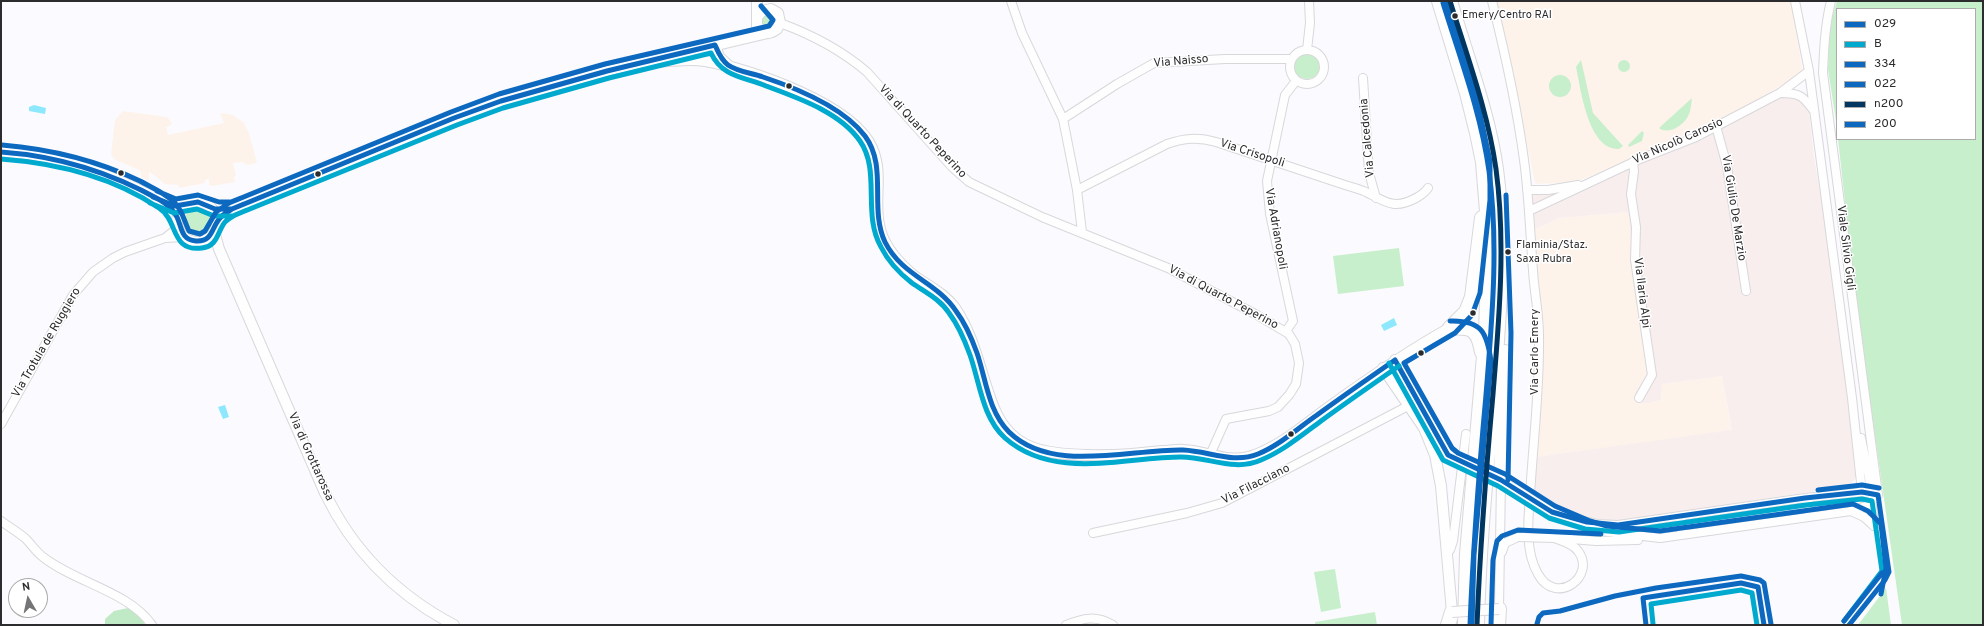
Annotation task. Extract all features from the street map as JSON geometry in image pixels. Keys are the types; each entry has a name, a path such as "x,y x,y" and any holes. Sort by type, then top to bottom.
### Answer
{"highway":[{"path":"1439,1 1470,102 1483,162 1489,236 1488,294 1484,362 1467,554 1465,625"},
{"path":"1450,1 1485,118 1494,155 1501,223 1501,278 1504,333 1501,480"},
{"path":"1450,328 1466,312 1473,292 1483,205 1483,162"},
{"path":"1477,625 1480,538 1501,278"},
{"path":"1450,328 1465,327 1474,330 1480,343 1484,362"},
{"path":"1498,625 1499,609"}],"street":[{"path":"757,1 757,19 761,30 769,33"},
{"path":"204,240 216,227 223,215 232,209 501,101 558,83 769,33 777,29 780,23 780,17 766,1"},
{"path":"1011,1 1022,33 1063,119 1082,232"},
{"path":"1307,50 1310,23 1309,1"},
{"name":"Via Carlo Emery","path":"1492,1 1521,138 1539,328 1538,383 1529,510 1529,547 1533,564 1540,577 1548,586 1560,589 1569,587 1577,580 1581,573 1582,562 1576,548 1554,538"},
{"name":"Viale Silvio Gigli","path":"1795,1 1809,71 1852,398"},
{"name":"Viale Silvio Gigli","path":"1831,1 1826,22 1823,73 1873,499"},
{"path":"741,39 752,30 763,10 773,10"},
{"name":"Via di Quarto Peperino","path":"780,23 822,40 867,72 952,167 969,182 1042,217 1168,268 1286,331 1294,340 1298,357 1298,377 1293,390 1284,401 1269,411 1225,420 1210,455"},
{"path":"715,45 719,57 730,67"},
{"path":"702,48 713,63"},
{"path":"1307,50 1312,50 1320,56 1324,65 1324,70 1319,79 1310,84 1296,81 1290,71 1291,59 1298,52 1307,50"},
{"name":"Via Naisso","path":"1063,119 1130,76 1154,63 1225,59 1291,59"},
{"path":"646,62 693,60 730,67 769,79 821,103 847,119 867,138 877,163 876,208 884,238 891,251 900,263 948,300 955,309 967,329 976,352 993,407 1003,426 1014,436 1035,449 1060,454 1109,455 1184,450 1239,459 1263,451 1291,436 1383,368 1450,328"},
{"name":"Via Nicolò Carosio","path":"1528,211 1633,162 1696,136 1780,93 1809,71"},
{"name":"Via Calcedonia","path":"1363,78 1370,173 1376,198"},
{"name":"Via Adrianopoli","path":"1286,331 1294,321 1270,214 1267,181 1270,159 1285,95 1296,81"},
{"path":"1780,93 1794,93 1804,98 1814,111"},
{"name":"Via Giulio De Marzio","path":"1716,126 1727,166 1746,291"},
{"name":"Via Crisopoli","path":"1076,190 1166,144 1185,138 1207,139 1270,159 1358,189 1388,203 1400,204 1424,193 1428,188"},
{"path":"1,152 59,160 83,167 124,182 165,203 175,206 201,202 211,208 215,214 216,227"},
{"name":"Via Ilaria Alpi","path":"1633,162 1634,170 1631,194 1636,227 1635,260 1652,375 1639,398"},
{"name":"Via Nicolò Carosio","path":"1527,190 1563,188 1598,179"},
{"path":"165,203 178,221 180,230 185,237 194,241 204,240 220,249"},
{"path":"178,221 180,212 188,205"},
{"path":"211,208 232,209"},
{"name":"Via Trotula de Ruggiero","path":"1,424 67,305 84,281 93,272 113,258 165,238 175,230 178,221"},
{"name":"Via di Grottarossa","path":"216,227 220,249 325,493 344,528 369,560 390,582 415,601 454,625"},
{"name":"Via Trotula de Ruggiero","path":"165,238 185,237"},
{"path":"1395,360 1448,455 1501,480 1552,512 1583,526 1600,532 1660,538"},
{"path":"1383,368 1424,428 1435,455 1441,486 1447,551 1450,619 1499,609 1501,480"},
{"path":"1851,511 1864,517 1874,526 1873,499 1852,398"},
{"path":"1852,398 1862,492"},
{"name":"Via Filacciano","path":"1093,533 1187,513 1222,503 1408,406"},
{"path":"1447,551 1450,550 1453,541 1466,434"},
{"path":"1561,516 1611,526 1805,498 1862,492 1873,499"},
{"path":"1805,498 1811,506 1807,517"},
{"path":"1500,561 1505,543 1518,537 1596,541 1660,538 1851,511 1863,508 1873,499"},
{"path":"1682,516 1679,527 1682,532 1686,534"},
{"path":"1500,518 1505,530 1518,537"},
{"path":"1,521 25,539 43,557 93,586 130,604 144,615 152,625"},
{"path":"1066,625 1082,619 1093,618 1113,625"}],"shaded area":[{"path":"1497,1 1791,1 1803,73 1747,106 1622,163 1576,182 1538,184 1535,183"},
{"path":"1790,95 1802,100 1809,110 1814,157 1824,214 1857,477 1850,484 1837,488 1616,521 1573,516 1534,496 1536,457 1732,430 1722,376 1662,384 1661,400 1645,404 1634,394 1648,372 1628,212 1559,218 1535,229 1532,192 1570,190 1714,132 1783,97"},
{"path":"123,111 167,117 172,123 170,126 166,127 168,135 224,123 220,113 233,115 244,123 249,133 257,163 247,165 242,162 233,163 236,176 234,176 235,182 212,186 209,185 209,179 205,180 205,183 179,188 178,185 165,184 150,172 149,181 141,177 141,172 139,170 114,159 111,154 115,120"},
{"path":"1628,212 1648,372 1634,394 1645,404 1661,400 1662,384 1722,376 1732,431 1536,457 1541,406 1544,325 1540,299 1535,229 1559,218"}],"green space":[{"path":"1837,1 1983,1 1983,625 1902,625 1856,302 1838,140 1976,140 1976,8 1836,8 1836,121 1828,69 1830,25"},
{"path":"765,12 776,16 774,27 764,28 760,18"},
{"path":"1307,53 1316,57 1320,66 1316,75 1307,79 1298,75 1294,66 1298,57"},
{"path":"1581,60 1593,113 1623,146 1619,149 1608,147 1600,140 1593,130 1584,103 1576,67"},
{"path":"1624,60 1628,62 1630,66 1628,70 1624,72 1620,70 1618,66 1620,62"},
{"path":"1560,75 1568,78 1571,86 1568,94 1560,97 1552,94 1549,86 1552,78"},
{"path":"1692,98 1691,108 1687,118 1682,124 1674,129 1666,131 1659,128"},
{"path":"1642,131 1644,133 1642,141 1629,147 1628,145"},
{"path":"198,208 208,212 212,222 208,232 198,236 188,232 184,222 188,212"},
{"path":"1399,248 1404,286 1338,294 1333,256"},
{"path":"1335,569 1341,608 1321,612 1314,572"},
{"path":"1886,588 1891,625 1858,625"},
{"path":"128,608 139,615 145,625 105,625 105,619 114,611"},
{"path":"1375,612 1377,625 1315,625 1315,622"}],"water":[{"path":"34,105 46,108 45,114 29,111 29,107"},
{"path":"1394,318 1397,325 1384,331 1381,325"},
{"path":"225,405 229,417 223,419 218,407"}],"transit line":[{"name":"334","path":"1446,1 1477,100 1490,161 1490,200 1480,293 1472,315 1455,333 1404,363 1452,448 1458,453 1505,474 1555,506 1590,521 1607,526 1660,531 1853,504 1868,511 1881,524 1886,568 1881,594"},
{"name":"n200","path":"1450,1 1488,126 1496,169 1501,225 1499,310 1477,625"},
{"name":"200","path":"1443,3 1481,128 1489,171 1494,227 1494,283 1476,510 1470,625"},
{"name":"022","path":"2,145 38,149 90,161 140,181 158,190 174,202 183,216 189,231 200,234 205,231 216,212 229,203 451,112 499,94 605,64 769,26 773,20 761,6"},
{"name":"029","path":"1,152 43,157 83,167 122,181 165,203 177,217 185,236 191,240 202,241 209,237 221,217 232,209 454,118 501,101 607,71 715,45 722,58 728,65 790,87 818,100 845,117 865,136 872,148 876,161 878,215 880,229 885,242 892,254 910,271 948,301 959,316 968,331 975,348 988,394 996,414 1009,432 1027,445 1047,452 1069,456 1116,455 1183,450 1239,458 1249,457 1258,454 1281,441 1395,360"},
{"name":"B","path":"1,159 63,168 83,173 123,188 159,208 170,220 180,241 185,245 192,248 202,248 207,247 214,242 225,222 235,215 457,125 503,108 609,78 711,53 721,67 727,72 818,107 841,122 852,131 860,141 866,153 869,166 873,221 881,247 890,262 903,275 937,300 949,313 964,339 986,410 991,420 997,430 1005,438 1024,451 1045,459 1067,463 1090,464 1181,457 1241,465 1251,463 1261,460 1285,447 1399,366"},
{"name":"022","path":"157,191 176,199 198,195 219,202 231,202 241,198"},
{"name":"334","path":"1506,195 1511,333 1508,480"},
{"name":"029","path":"153,197 175,206 198,202 215,209 232,209 244,204"},
{"name":"B","path":"150,203 174,213 197,209 214,216 233,216 247,210"},
{"name":"334","path":"1450,321 1469,323 1481,330 1485,336 1491,361 1474,554 1472,625"},
{"name":"029","path":"1395,360 1448,455 1501,480 1552,512 1587,522 1618,525 1805,498 1862,492 1878,495 1889,572 1885,580 1849,625"},
{"name":"B","path":"1389,363 1443,460 1498,486 1549,518 1585,529 1619,532 1806,505 1862,499 1872,501 1882,571 1844,621"},
{"name":"334","path":"1818,490 1862,485 1879,488"},
{"name":"334","path":"1491,625 1493,560 1497,541 1502,536 1518,530 1601,534"},
{"name":"334","path":"1844,621 1882,573"},
{"name":"334","path":"1537,624 1539,617 1543,613 1560,611 1615,596 1656,588 1741,576 1760,580 1764,583 1771,624"},
{"name":"029","path":"1646,625 1643,598 1741,583 1758,587 1764,625"},
{"name":"B","path":"1653,624 1651,604 1741,590 1752,593 1757,625"}],"place":[{"name":"Emery/Centro RAI","path":"1455,16"},
{"name":"Flaminia/Staz. Saxa Rubra","path":"1508,252"}]}
